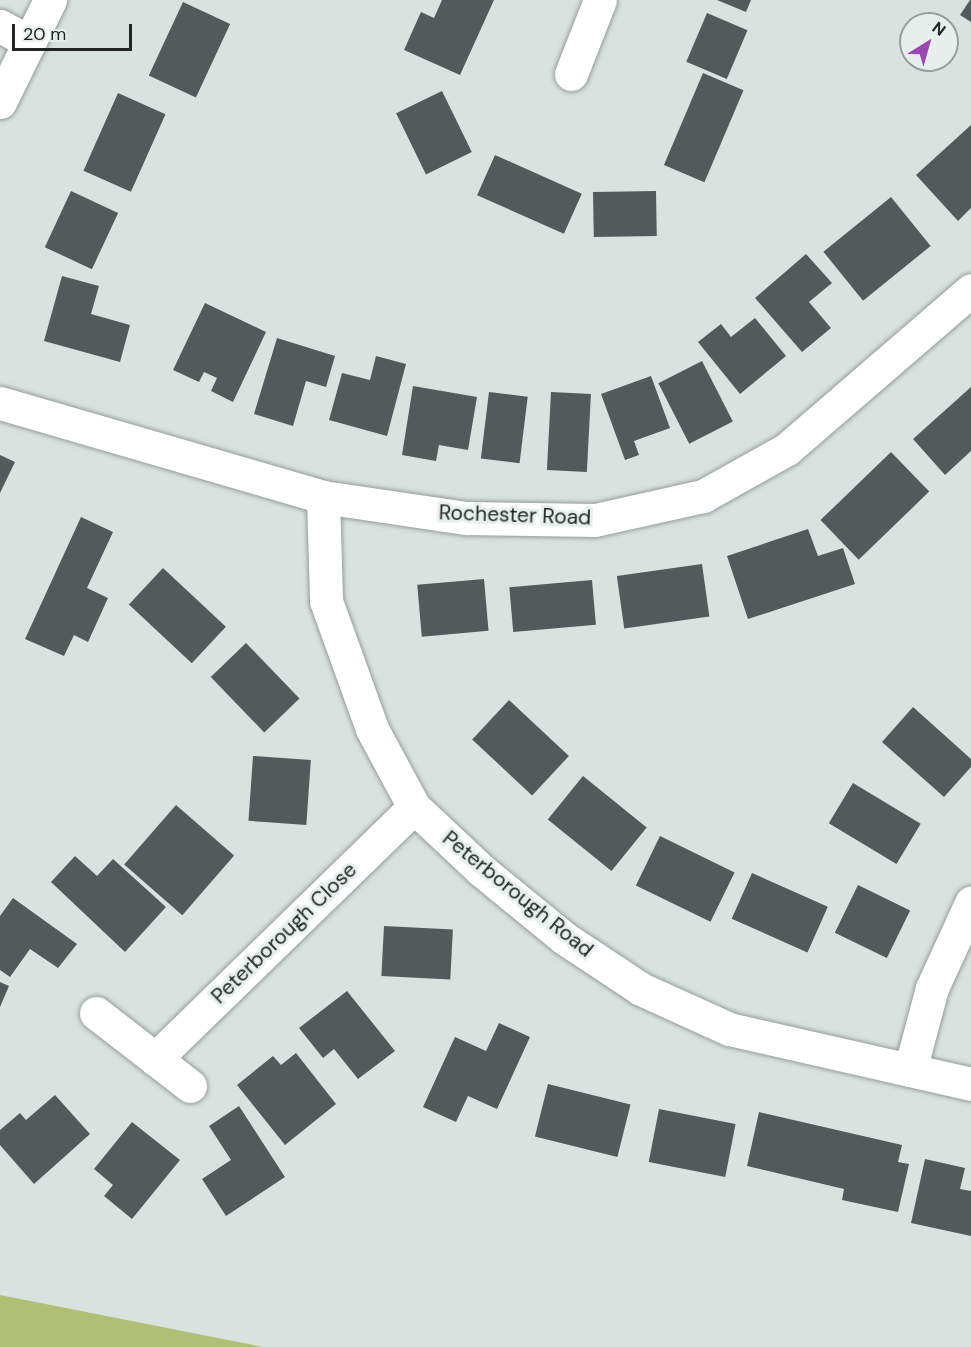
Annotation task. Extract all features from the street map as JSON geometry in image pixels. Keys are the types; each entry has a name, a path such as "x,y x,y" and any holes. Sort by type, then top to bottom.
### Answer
{"street":[{"path":"0,102 50,0"},
{"path":"571,74 600,0"},
{"path":"0,26 30,42"},
{"name":"Rochester Road","path":"0,403 323,497 466,518 595,520 703,496 787,448 971,290"},
{"name":"Peterborough Road","path":"323,497 326,601 372,729 414,807 564,938 641,988 729,1029 971,1084"},
{"name":"Peterborough Close","path":"155,1059 414,807"},
{"path":"910,1070 932,988 971,903"},
{"path":"96,1013 190,1086"}],"green space":[{"path":"0,1295 263,1347 0,1347"}],"building":[{"path":"442,0 494,0 460,75 404,50 421,12 434,18"},
{"path":"717,0 751,0 746,12"},
{"path":"971,0 971,22 960,15"},
{"path":"183,2 230,24 196,97 149,75"},
{"path":"707,13 748,30 727,79 686,62"},
{"path":"703,73 744,90 704,182 664,165"},
{"path":"442,91 472,152 426,174 396,113"},
{"path":"118,93 166,114 131,192 83,171"},
{"path":"971,125 971,208 958,221 916,175"},
{"path":"495,155 582,194 564,234 477,195"},
{"path":"71,191 118,213 92,269 45,247"},
{"path":"656,191 657,236 594,237 593,192"},
{"path":"891,197 931,246 863,301 823,252"},
{"path":"806,254 832,283 809,302 831,328 802,352 755,298"},
{"path":"62,276 99,286 91,314 130,325 120,362 44,341"},
{"path":"205,303 266,332 233,402 211,391 217,378 204,372 199,382 173,370"},
{"path":"755,318 786,356 740,394 698,342 721,324 731,337"},
{"path":"277,338 335,356 326,387 306,381 293,426 254,414"},
{"path":"376,356 406,364 387,436 329,420 342,373 370,380"},
{"path":"702,361 733,422 689,444 658,383"},
{"path":"651,376 670,428 634,441 639,455 625,460 601,394"},
{"path":"413,386 477,397 468,450 439,445 436,461 402,455"},
{"path":"971,387 971,451 945,475 913,439"},
{"path":"489,392 528,397 520,463 481,459"},
{"path":"551,392 591,394 587,472 547,470"},
{"path":"891,452 929,492 859,560 821,520"},
{"path":"0,455 15,462 0,493"},
{"path":"81,517 113,532 87,588 108,598 88,642 74,635 64,656 25,639"},
{"path":"808,529 818,556 843,548 855,584 748,619 727,556"},
{"path":"702,564 709,616 624,628 617,576"},
{"path":"163,568 226,627 192,663 129,605"},
{"path":"484,579 489,631 422,637 417,585"},
{"path":"592,580 596,625 513,632 509,587"},
{"path":"246,643 299,698 264,732 211,677"},
{"path":"509,700 569,756 532,795 472,739"},
{"path":"913,707 971,759 971,767 944,797 882,742"},
{"path":"253,756 311,760 306,825 248,821"},
{"path":"583,776 647,828 611,871 548,820"},
{"path":"853,783 921,824 897,864 829,823"},
{"path":"176,805 234,856 182,915 124,865"},
{"path":"660,836 735,872 710,922 636,885"},
{"path":"75,856 97,876 113,859 166,907 125,952 51,882"},
{"path":"752,873 828,907 807,952 732,919"},
{"path":"858,885 910,910 887,958 835,933"},
{"path":"13,898 77,944 58,968 30,949 10,977 0,970 0,916"},
{"path":"384,926 453,930 450,980 381,976"},
{"path":"0,982 9,986 0,1007"},
{"path":"347,991 395,1051 358,1079 334,1049 323,1058 299,1028"},
{"path":"499,1023 530,1037 497,1109 468,1096 456,1122 423,1107 455,1037 486,1051"},
{"path":"296,1053 336,1104 285,1145 237,1085 273,1056 281,1065"},
{"path":"548,1084 630,1105 617,1157 535,1136"},
{"path":"55,1095 90,1134 34,1184 0,1145 0,1130 20,1113 26,1120"},
{"path":"239,1106 285,1177 226,1216 202,1179 231,1160 209,1126"},
{"path":"659,1109 736,1124 725,1177 649,1162"},
{"path":"759,1112 902,1145 898,1162 909,1164 898,1212 842,1200 844,1189 747,1166"},
{"path":"132,1122 180,1160 132,1219 104,1196 113,1185 94,1169"},
{"path":"925,1159 965,1168 960,1189 971,1191 971,1236 911,1223"}]}
